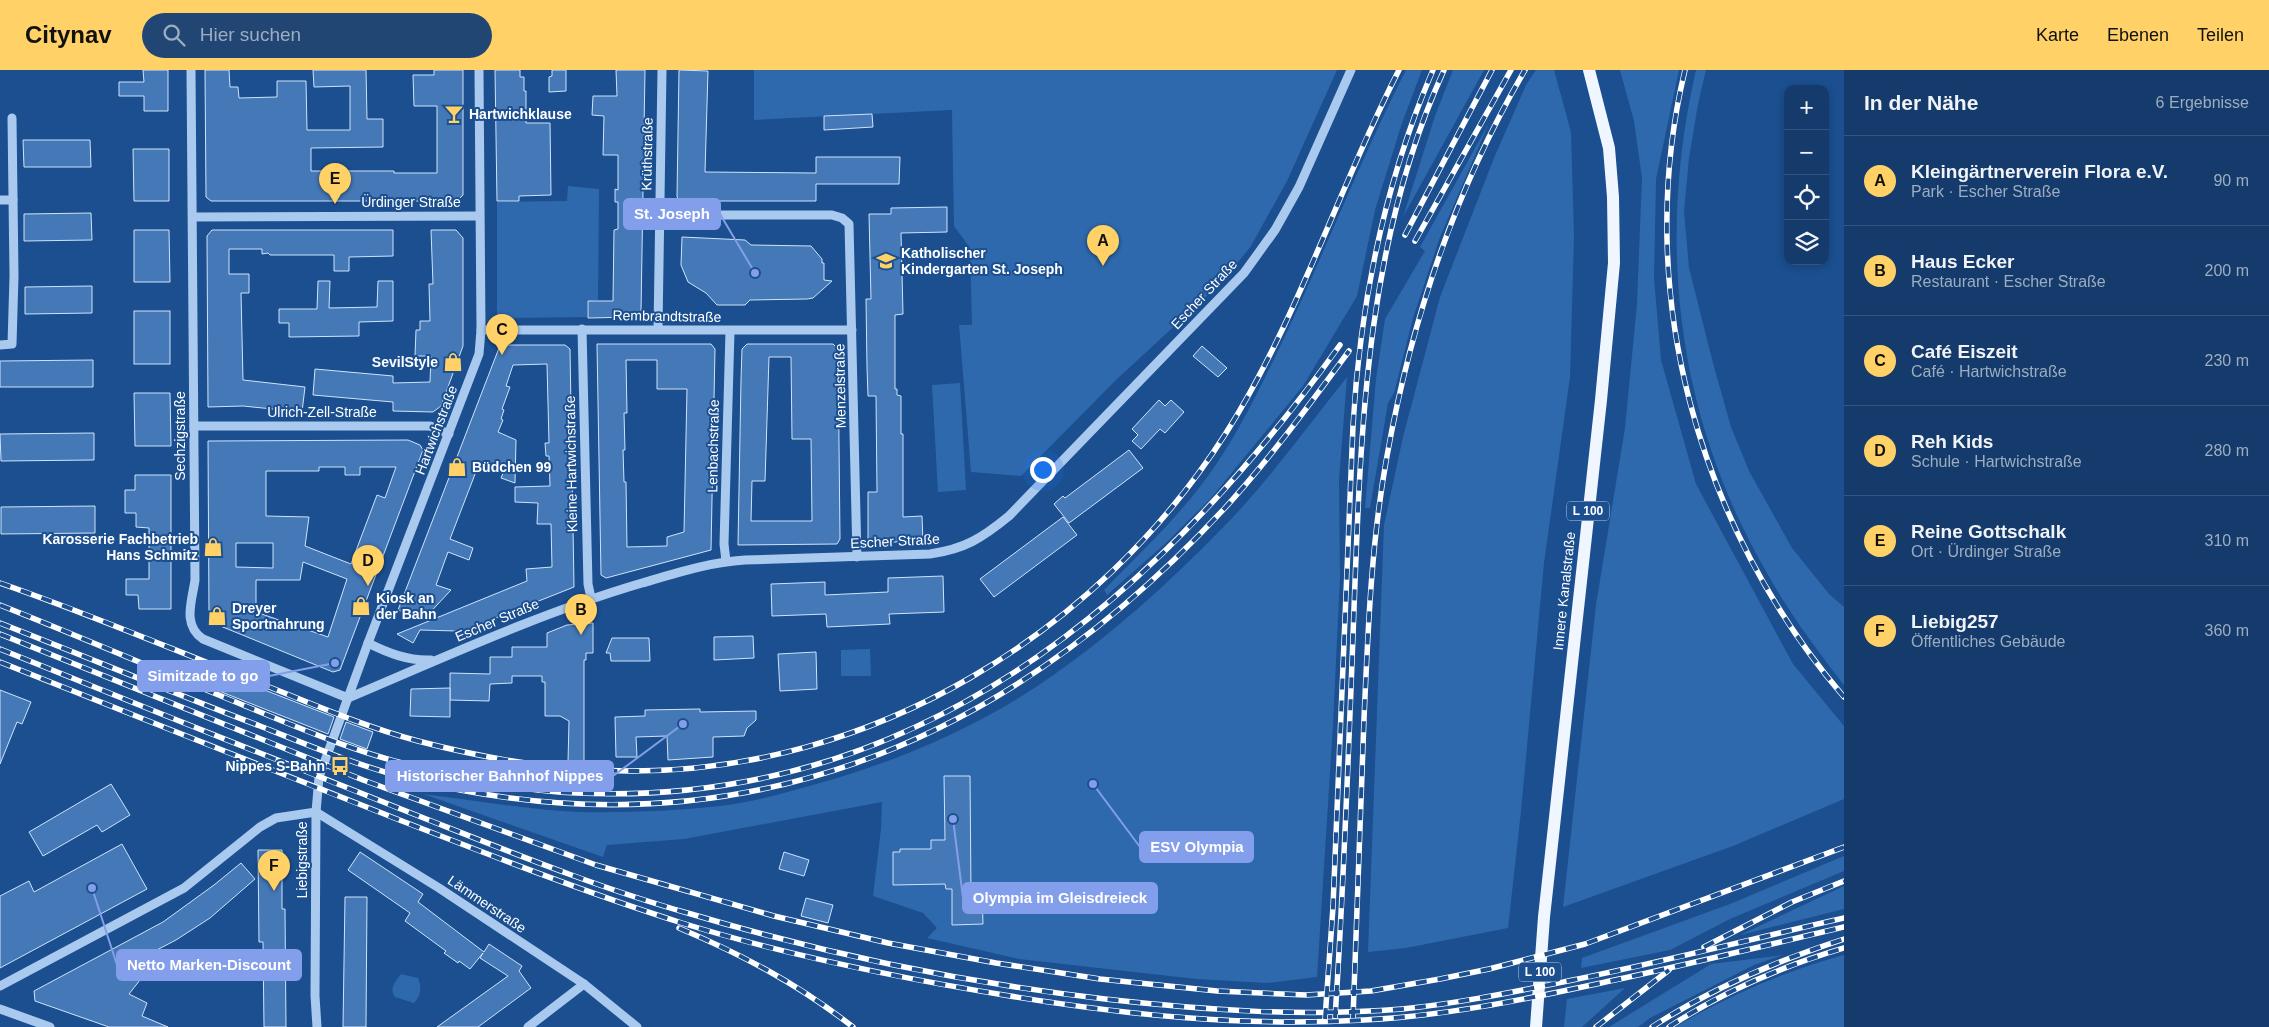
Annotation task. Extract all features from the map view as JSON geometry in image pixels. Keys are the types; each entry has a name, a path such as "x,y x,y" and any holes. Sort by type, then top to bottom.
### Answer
{"main road":[{"name":"Innere Kanalstraße","path":"1536,1027 1545,908 1614,263 1613,197 1609,148 1589,70"}],"street":[{"name":"Sechzigstraße","path":"191,70 195,580 190,619 193,630 203,639 348,698"},
{"name":"Hartwichstraße","path":"348,698 479,354 481,330 479,70"},
{"name":"Krüthstraße","path":"658,329 662,70"},
{"name":"Escher Straße","path":"348,698 553,611 591,598 726,561 930,554 952,551 972,544 1009,516 1203,317 1260,253 1299,187 1351,70"},
{"path":"0,344 12,344 14,276 12,118"},
{"path":"0,200 13,200"},
{"name":"Menzelstraße","path":"659,215 832,215 842,218 849,224 857,557"},
{"name":"Ürdinger Straße","path":"193,217 479,216"},
{"name":"Kleine Hartwichstraße","path":"582,329 588,584 591,598"},
{"name":"Rembrandtstraße","path":"481,330 852,330"},
{"name":"Lenbachstraße","path":"726,561 724,544 730,331"},
{"name":"Ulrich-Zell-Straße","path":"194,426 430,426 449,434"},
{"path":"368,643 401,657 416,661 436,660"},
{"name":"Liebigstraße","path":"317,1027 315,996 316,812 319,777 348,698"},
{"path":"0,986 184,888 260,827 276,818 316,812"},
{"name":"Lämmerstraße","path":"316,812 439,888 584,984 637,1027"},
{"path":"528,1027 584,984"},
{"path":"0,1009 50,1027"}],"shaded area":[{"path":"754,70 1337,70 1287,181 1251,246 1221,283 1116,380 1021,476 971,472 959,325 972,325 970,248 954,226 952,110 754,120"},
{"path":"1406,70 1422,70 1402,123 1375,210 1357,296 1303,386 1211,498 1166,543 1107,595 1104,590 1164,529 1192,497 1225,450 1241,423 1294,318 1372,140"},
{"path":"1453,70 1484,70 1403,217 1435,116"},
{"path":"1536,70 1554,70 1571,132 1574,236 1570,377 1544,563 1508,928 1406,948 1368,952 1384,525 1403,437 1440,297 1494,158 1526,85"},
{"path":"1620,70 1679,70 1656,179 1654,278 1661,360 1696,484 1793,664 1844,726 1844,799 1733,846 1563,907 1596,605 1625,428 1637,304 1642,178 1634,121"},
{"path":"1696,70 1706,70 1689,158 1684,211 1689,268 1731,427 1749,471 1792,548 1829,594 1844,607 1844,685 1784,602 1736,514 1712,453 1694,392 1683,329 1677,265 1678,200 1684,135"},
{"path":"1489,123 1440,237 1413,318 1394,393 1388,403 1370,508 1365,508 1376,379 1385,319 1425,251 1420,247"},
{"path":"568,186 599,189 598,300 587,301 587,317 497,318 497,202 567,201"},
{"path":"1347,377 1339,480 1340,576 1333,725 1317,977 1267,983 1196,979 1019,959 927,938 937,928 923,913 873,896 881,829 882,802 684,839 607,845 603,857 423,794 521,807 579,812 703,808 758,799 848,775 903,755 957,732 1033,689 1087,651 1163,586 1188,563 1249,499"},
{"path":"960,383 966,490 938,492 932,385"},
{"path":"870,649 871,676 841,676 841,650"},
{"path":"1844,856 1844,871 1730,919 1670,950 1581,968 1582,958 1730,904"},
{"path":"1844,886 1844,909 1740,935"},
{"path":"1783,955 1754,965 1650,1018 1638,1027 1609,1027 1711,964"},
{"path":"1844,955 1844,1027 1675,1027 1757,985"},
{"path":"401,974 418,978 420,991 414,1003 395,997 393,994 394,985"},
{"path":"1625,988 1582,1027 1564,1027 1567,999"}],"building":[{"path":"143,70 168,70 168,111 144,111 144,96 119,96 119,82 144,82"},
{"path":"205,70 229,70 230,87 238,87 239,98 277,97 277,81 306,81 307,130 350,130 350,86 314,87 313,70 366,70 367,119 383,119 383,147 311,148 311,171 437,173 437,106 414,106 413,75 434,75 434,70 463,70 463,195 457,201 211,201 206,197"},
{"path":"495,70 520,70 520,77 524,77 524,91 526,91 526,123 550,123 551,195 519,196 519,201 497,201"},
{"path":"552,70 566,70 566,91 549,92 549,77 552,76"},
{"path":"616,70 645,70 641,312 636,317 588,318 588,301 613,301 614,230 618,229 618,202 615,202 615,189 618,190 618,155 603,155 604,116 592,115 593,96 617,96"},
{"path":"679,70 708,71 705,172 816,173 816,157 900,157 899,184 816,184 816,201 681,201 677,197"},
{"path":"872,114 873,127 824,130 824,116"},
{"path":"23,140 90,140 91,167 24,167"},
{"path":"133,149 169,149 169,201 134,201"},
{"path":"947,207 947,232 901,233 903,314 895,315 895,389 897,389 897,395 901,396 901,434 903,434 903,517 922,516 923,542 868,542 868,492 877,492 876,396 868,396 867,367 866,299 871,299 869,214 891,214 891,208"},
{"path":"91,213 92,240 24,241 24,214"},
{"path":"134,230 169,230 170,282 134,282"},
{"path":"212,230 393,230 393,256 349,257 349,271 334,271 334,255 270,255 268,253 262,254 262,249 229,249 229,274 249,274 249,293 241,293 243,380 305,387 302,412 243,406 208,407 207,236"},
{"path":"431,230 456,230 463,238 463,346 441,406 433,412 393,411 393,402 313,395 315,369 393,376 393,383 430,382 431,356 415,356 416,330 420,330 420,321 430,321 429,284 433,284"},
{"path":"682,237 745,240 751,245 811,246 822,259 822,263 824,263 824,280 832,281 813,298 750,300 745,305 717,305 706,293 688,282 681,265"},
{"path":"318,281 330,281 329,308 377,307 378,281 393,281 393,321 359,322 359,336 289,337 289,323 279,323 279,309 317,309"},
{"path":"92,286 92,313 25,314 25,287"},
{"path":"134,311 170,311 170,364 134,364"},
{"path":"597,344 711,344 715,349 711,550 606,578 601,575","holes":["626,360 657,360 657,389 687,389 684,532 667,537 667,546 627,547 626,482 624,482 623,450 625,450 624,413 627,413"]},
{"path":"747,344 833,344 838,349 840,539 837,544 738,545 742,349","holes":["769,357 791,357 792,439 811,439 812,521 751,521 752,481 765,481"]},
{"path":"503,345 565,345 570,349 574,587 458,633 457,631 420,630 413,643 397,634 527,581 526,569 552,567 551,524 537,524 538,503 515,502 515,487 550,486 549,456 546,456 545,443 549,443 547,364 513,365 506,386 510,387 502,409 504,410 501,419 503,420 498,432 516,440 515,483 501,478 504,471 482,462 479,469 477,469 450,539 473,548 469,560 448,552 436,585 451,590 424,619 398,610 499,348"},
{"path":"1202,346 1227,368 1218,377 1193,356"},
{"path":"93,360 93,387 0,387 0,361"},
{"path":"134,393 170,393 171,446 135,446"},
{"path":"1159,400 1165,406 1171,400 1184,412 1165,433 1160,429 1141,449 1132,441 1138,435 1132,429"},
{"path":"94,433 94,460 1,461 0,434"},
{"path":"408,440 420,445 423,450 340,670 333,672 213,623 209,616 208,441","holes":["319,467 345,467 345,475 360,475 360,467 396,467 385,498 377,495 351,564 305,546 309,517 266,516 266,471 319,471","236,543 273,543 273,568 236,567","303,562 347,579 328,637 256,612 256,580 300,580"]},
{"path":"1129,450 1143,468 1069,523 1054,504 1063,496 1065,498"},
{"path":"135,475 171,475 171,609 139,609 138,595 126,595 126,579 149,579 149,528 136,527 136,513 125,513 125,490 135,490"},
{"path":"95,506 95,533 1,534 1,507"},
{"path":"1063,517 1077,535 994,597 980,579"},
{"path":"943,576 944,612 889,614 890,624 827,627 826,614 772,616 771,584 825,582 825,595 888,592 888,578"},
{"path":"593,623 593,653 586,653 586,660 584,660 584,763 568,762 569,721 560,716 545,716 545,682 542,682 542,676 512,676 512,683 490,684 489,701 450,700 450,673 490,674 490,657 512,657 512,647 547,647 547,633 567,625"},
{"path":"753,636 754,658 714,660 714,637"},
{"path":"612,638 649,638 650,661 611,661 610,653 606,653"},
{"path":"816,652 817,689 780,691 778,654"},
{"path":"226,675 334,717 328,734 219,691"},
{"path":"450,688 450,717 410,716 411,689"},
{"path":"0,690 31,702 22,724 17,722 0,764"},
{"path":"700,709 700,712 756,711 756,720 747,728 744,736 713,737 713,757 668,760 667,736 636,737 637,757 616,757 615,717 645,716 645,710"},
{"path":"346,722 373,732 367,749 340,739"},
{"path":"944,776 970,776 971,893 982,892 983,924 952,925 952,889 946,889 945,884 893,885 893,852 900,852 900,849 931,849 931,840 945,840"},
{"path":"111,784 130,815 102,832 97,825 43,856 29,832"},
{"path":"122,844 147,889 0,968 0,896 29,881 34,892"},
{"path":"258,850 282,850 282,909 285,909 286,1027 264,1027 263,942 259,942"},
{"path":"360,852 423,894 418,902 484,952 489,944 522,966 519,971 531,988 478,1027 437,1027 508,976 480,958 483,953 470,969 459,961 458,963 444,953 446,951 405,921 410,913 348,870"},
{"path":"784,852 809,860 804,876 779,869"},
{"path":"241,863 255,879 210,918 176,940 151,953 159,969 140,980 129,994 147,1003 142,1016 168,1027 109,1027 35,1001 34,991 163,922"},
{"path":"345,897 367,897 366,1027 343,1027"},
{"path":"806,898 833,905 828,923 801,916"}],"railway":[{"path":"0,583 101,620 380,729 418,741 523,763 577,769 630,771 720,765 807,747 891,717 970,678 1045,629 1113,571 1174,505 1226,433 1252,390 1275,345 1356,161 1399,70"},
{"path":"1325,1019 1333,907 1356,380 1369,289 1388,200 1416,112 1433,70"},
{"path":"1335,1018 1346,814 1360,471 1372,335 1383,267 1398,201 1418,135 1444,70"},
{"path":"1405,235 1492,70"},
{"path":"1415,241 1511,70"},
{"path":"1353,1018 1369,620 1377,521 1387,456 1409,356 1439,257 1478,161 1500,115 1525,70"},
{"path":"1685,70 1671,153 1667,237 1674,320 1690,402 1716,482 1750,558 1793,630 1844,697"},
{"path":"0,605 304,730 367,753 410,765 493,784 556,792 699,789 812,766 917,726 1015,672 1106,605 1190,526 1268,439 1340,345"},
{"path":"0,623 317,748 375,769 414,780 532,800 645,804 753,791 857,763 956,719 1050,662 1139,592 1224,509 1273,452 1349,351"},
{"path":"0,634 363,780 596,865 774,916 888,943 996,963 1100,979 1217,991 1306,995 1371,991 1440,979 1489,969 1585,944 1844,847"},
{"path":"0,649 480,840 620,892 793,942 896,966 1000,985 1105,999 1216,1009 1290,1012 1402,1009 1478,998 1590,977 1844,918"},
{"path":"0,662 472,848 576,887 682,923 763,946 845,965 927,982 1054,1003 1186,1018 1275,1022 1394,1018 1453,1011 1542,995 1662,970 1844,927"},
{"path":"1704,947 1792,902 1844,881"},
{"path":"679,928 748,960 791,984 853,1027"},
{"path":"1652,1027 1721,988 1769,966 1844,939"},
{"path":"1669,1027 1710,1002 1754,981 1798,963 1844,948"},
{"path":"1596,1027 1669,970"}],"place":[{"name":"Hartwichklause","path":"454,114"},
{"name":"Reine Gottschalk","path":"335,204"},
{"name":"Katholischer Kindergarten St. Joseph","path":"886,261"},
{"name":"Kleingärtnerverein Flora e.V.","path":"1103,266"},
{"name":"St. Joseph","path":"755,273"},
{"name":"Café Eiszeit","path":"502,355"},
{"name":"SevilStyle","path":"453,362"},
{"name":"Büdchen 99","path":"457,467"},
{"name":"Karosserie Fachbetrieb Hans Schmitz","path":"213,547"},
{"name":"Reh Kids","path":"368,586"},
{"name":"Kiosk an der Bahn","path":"361,606"},
{"name":"Dreyer Sportnahrung","path":"217,616"},
{"name":"Haus Ecker","path":"581,635"},
{"name":"Simitzade to go","path":"335,663"},
{"name":"Historischer Bahnhof Nippes","path":"683,724"},
{"name":"Nippes S-Bahn","path":"340,766"},
{"name":"ESV Olympia","path":"1093,784"},
{"name":"Olympia im Gleisdreieck","path":"953,819"},
{"name":"Netto Marken-Discount","path":"92,888"},
{"name":"Liebig257","path":"274,891"}]}
